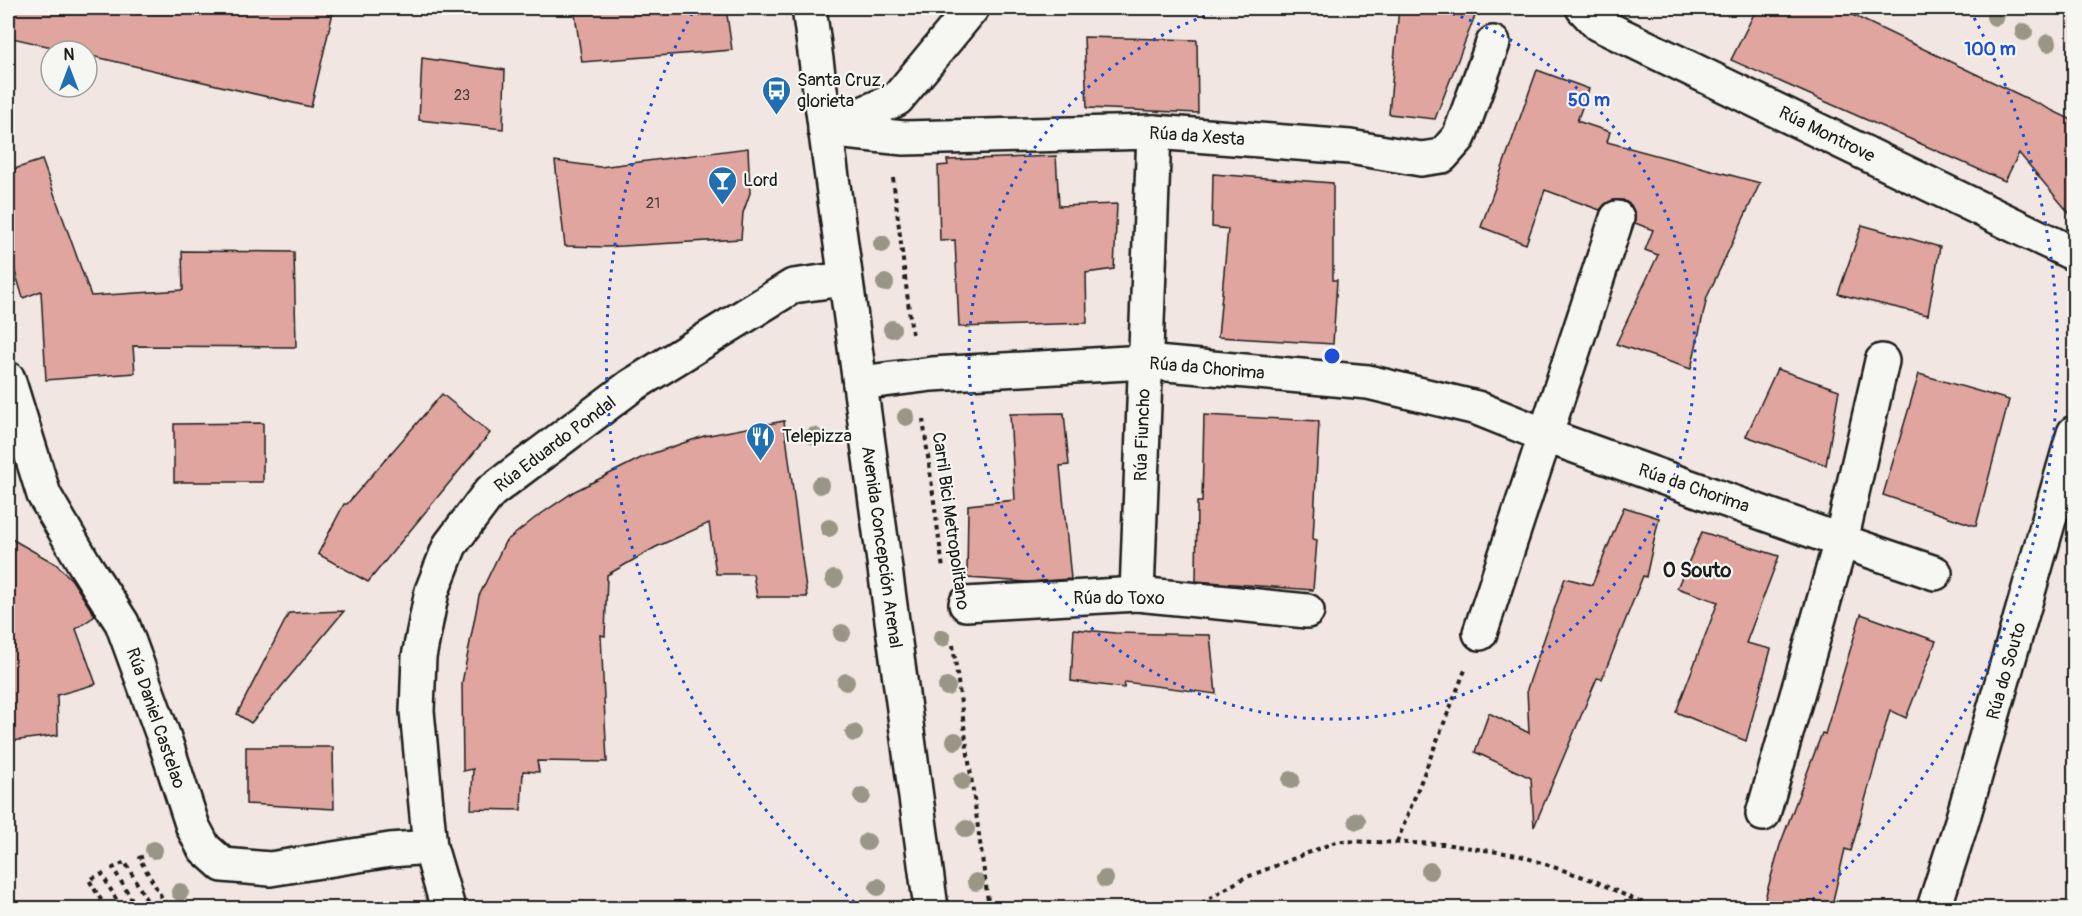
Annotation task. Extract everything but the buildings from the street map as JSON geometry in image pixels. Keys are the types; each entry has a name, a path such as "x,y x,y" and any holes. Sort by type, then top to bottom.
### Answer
{"street":[{"name":"Avenida Concepción Arenal","path":"809,8 930,909"},
{"path":"825,130 897,99 972,8"},
{"name":"Rúa Montrove","path":"1583,8 1598,24 2074,254"},
{"name":"Rúa da Xesta","path":"825,130 888,137 1154,132 1350,147 1421,159 1442,156 1459,137 1493,43"},
{"name":"Rúa Fiuncho","path":"1137,594 1154,132"},
{"path":"1480,633 1617,218"},
{"name":"Rúa Eduardo Pondal","path":"448,909 430,847 417,711 419,657 432,591 450,545 490,492 631,386 793,286 844,279"},
{"path":"1763,814 1841,540 1882,361"},
{"name":"Rúa da Chorima","path":"860,383 918,376 1145,362 1368,381 1477,408 1546,436 1935,573"},
{"name":"Rúa Daniel Castelao","path":"8,379 44,495 122,623 164,738 193,827 204,848 223,865 270,869 390,850 430,847"},
{"name":"Rúa do Souto","path":"1934,909 1962,821 2074,433"},
{"name":"Rúa do Toxo","path":"966,604 1137,594 1307,611"}],"path":[{"name":"Carril Bici Metropolitano","path":"888,137 944,577"},
{"path":"1397,842 1480,633"},
{"name":"Carril Bici Metropolitano","path":"952,636 989,909"},
{"path":"1194,909 1242,879 1338,841 1444,844 1518,855 1595,881 1652,909"},
{"path":"137,909 113,868 125,862 151,909"},
{"path":"106,909 89,880 102,874 122,909"}],"place":[{"name":"Santa Cruz, glorieta","path":"776,116"},
{"name":"Lord","path":"722,206"},
{"name":"Telepizza","path":"761,462"}],"district":[{"name":"O Souto","path":"1697,570"}]}
